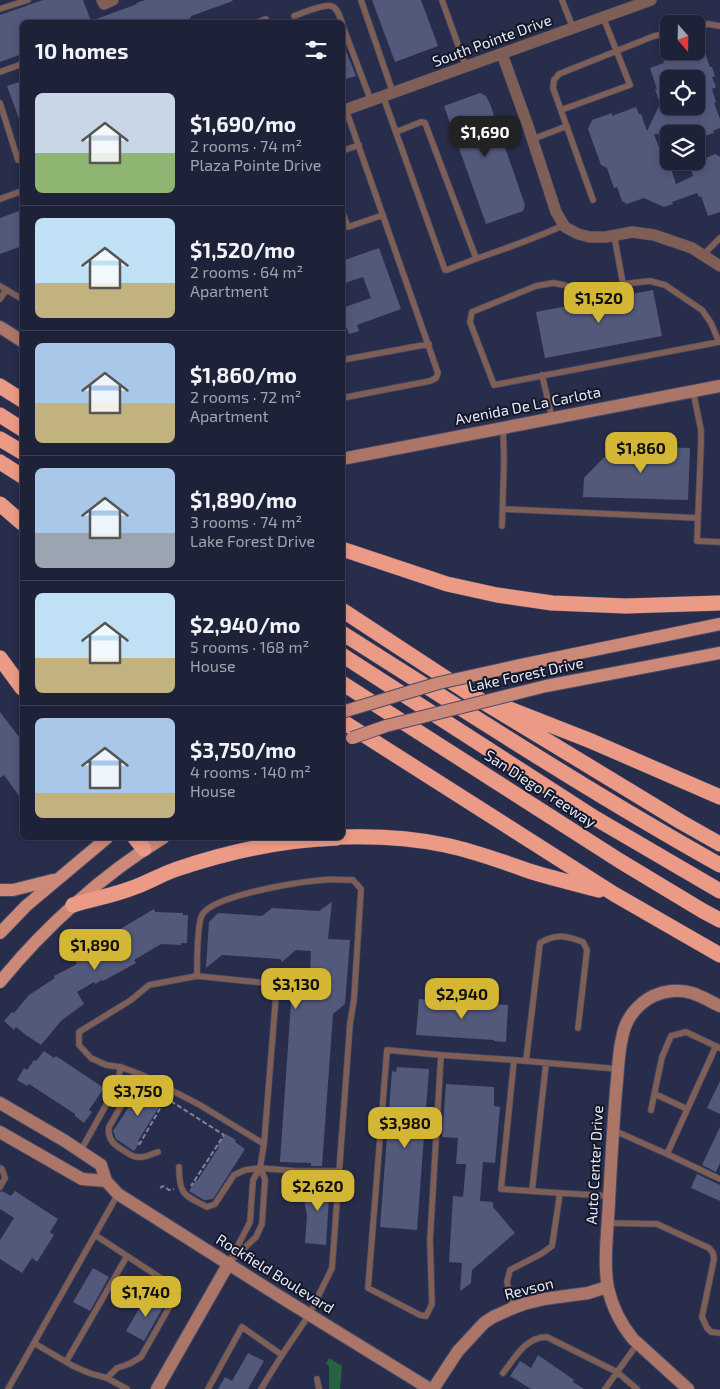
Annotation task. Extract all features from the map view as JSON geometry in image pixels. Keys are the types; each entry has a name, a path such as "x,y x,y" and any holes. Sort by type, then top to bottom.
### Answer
{"highway":[{"path":"0,386 20,399"},
{"path":"0,415 20,428"},
{"path":"0,438 20,451"},
{"path":"0,462 20,475"},
{"path":"0,504 20,521"},
{"path":"345,550 447,584 497,595 562,604 626,606 720,603"},
{"path":"345,612 467,692 720,844"},
{"path":"345,635 602,796 669,837 720,865"},
{"path":"345,657 595,818 720,892"},
{"path":"0,658 20,685"},
{"name":"San Diego Freeway","path":"345,685 620,861 720,920"},
{"path":"467,692 591,741 720,797"},
{"path":"345,724 614,894 720,955"},
{"path":"345,837 381,838 444,845 476,852 530,871 614,894"},
{"path":"72,905 135,888 174,870 235,852 264,845 304,840"}],"main road":[{"path":"0,327 20,340"},
{"name":"Avenida De La Carlota","path":"345,458 720,386"},
{"name":"Lake Forest Drive","path":"345,711 439,682 720,624"},
{"name":"Lake Forest Drive","path":"347,740 386,726 546,686 720,653"},
{"path":"0,933 26,906 105,840"},
{"path":"0,982 18,960 72,905 140,843 154,840"},
{"path":"0,890 13,890 56,880"},
{"name":"Auto Center Drive","path":"688,1389 626,1331 610,1299 606,1266 618,1069 624,1028 631,1014 645,1000 661,993 682,991 720,1006"},
{"name":"Rockfield Boulevard","path":"0,1103 101,1166 106,1181 118,1194 309,1315 432,1389"},
{"path":"0,1132 82,1179 106,1181"},
{"path":"157,1389 229,1264"},
{"name":"Revson","path":"432,1389 458,1351 479,1328 493,1317 513,1308 544,1299 588,1293 608,1287"}],"street":[{"name":"South Pointe Drive","path":"345,110 644,1"},
{"path":"502,54 556,212 564,225 578,234 590,237 632,232 654,235 692,248 720,266"}],"lane":[{"path":"0,10 28,0"},
{"path":"361,0 388,94 396,132 445,270 564,225"},
{"path":"442,0 466,67"},
{"path":"562,0 573,28"},
{"path":"294,16 331,6 336,9 341,20"},
{"path":"561,110 630,85 603,17"},
{"path":"705,25 720,26"},
{"path":"345,31 371,101"},
{"path":"593,200 553,88 554,80 559,74 660,35"},
{"path":"0,72 20,65"},
{"path":"0,103 18,160"},
{"path":"345,112 438,373 436,378 430,381 345,397"},
{"path":"396,132 422,122 425,123 476,258"},
{"path":"532,139 567,126"},
{"path":"345,150 358,145"},
{"path":"0,199 20,192"},
{"path":"345,219 348,227 383,215"},
{"path":"614,235 624,284"},
{"path":"703,255 720,238"},
{"path":"650,281 665,285 702,310 711,322 718,342 542,375 494,384 470,322 472,312 544,284 558,284 582,292 650,281"},
{"path":"0,299 3,288 20,298"},
{"path":"345,359 429,344"},
{"path":"542,375 552,418"},
{"path":"693,391 701,437 697,541 720,542"},
{"path":"502,526 504,427"},
{"path":"503,509 698,518"},
{"path":"196,976 202,916 207,909 234,897 281,886 323,880 352,880 360,889 354,998 350,1024 332,1268 309,1315 261,1389"},
{"path":"526,1061 540,943 546,939 567,936 583,942 586,950 578,1028"},
{"path":"229,1264 250,1222 253,1180 260,1168 264,1144 276,996 267,983 196,976 149,985 132,1000 78,1032 79,1045 91,1058 106,1065 121,1067 139,1074 200,1105 264,1144"},
{"path":"651,1110 662,1057 671,1036 686,1032 718,1047 667,1154"},
{"path":"441,1056 430,1240 432,1304 426,1316 420,1315 368,1288 387,1050 441,1056 618,1069"},
{"path":"514,1060 501,1189 610,1196"},
{"path":"532,1191 546,1063"},
{"path":"80,1152 116,1087 121,1067"},
{"path":"139,1074 108,1132 113,1144 134,1157 140,1158 158,1152"},
{"path":"655,1094 687,1109"},
{"path":"613,1130 720,1179"},
{"path":"179,1167 181,1189 188,1197 208,1206 215,1204 234,1175 245,1170 260,1168 339,1170"},
{"path":"0,1168 4,1178 0,1187"},
{"path":"229,1264 256,1237 262,1224 265,1179 260,1168"},
{"path":"513,1308 507,1282 510,1270 552,1246 560,1193"},
{"path":"8,1389 118,1194"},
{"path":"608,1223 657,1224 710,1248 714,1259 702,1317 711,1332 720,1333"},
{"path":"95,1235 179,1290 141,1357 117,1368 107,1378"},
{"path":"66,1362 127,1256"},
{"path":"208,1389 242,1327 282,1355"},
{"path":"503,1373 527,1343 534,1338 546,1336 617,1372 637,1389"},
{"path":"34,1343 88,1373 107,1378 127,1389"},
{"path":"605,1389 638,1343"},
{"path":"317,1379 319,1389"}],"path":[{"path":"139,1145 166,1098 224,1135 192,1185 184,1187"},
{"path":"160,1188 163,1186 169,1190 176,1188"}],"green space":[{"path":"329,1358 342,1366 340,1389 329,1389 329,1366 326,1364"}],"building":[{"path":"43,0 83,0 91,20 20,20 20,55 0,62 0,15"},
{"path":"145,0 233,1 191,16 191,18 185,20 94,20"},
{"path":"372,0 421,0 438,46 395,62"},
{"path":"345,48 356,76 345,79"},
{"path":"705,53 715,76 712,77 716,87 712,89 716,102 714,103 720,119 720,128 713,131 714,133 705,136 705,125 660,125 660,134 654,134 660,150 660,170 671,170 676,184 693,176 691,170 705,170 706,158 715,154 720,157 720,212 708,216 701,196 699,197 697,193 664,207 644,198 627,204 622,201 617,187 614,188 607,168 601,165 588,129 592,120 612,113 612,116 636,107 639,114 641,114 647,131 660,104 650,68 664,63 663,61 666,60 705,60"},
{"path":"20,82 20,121 7,86"},
{"path":"480,93 486,96 490,104 525,205 523,211 486,224 444,106"},
{"path":"20,211 20,247 0,254 0,218"},
{"path":"379,248 401,309 357,325 359,331 349,334 347,328 345,329 345,307 371,298 363,277 345,283 345,260"},
{"path":"653,290 662,336 545,358 536,312"},
{"path":"615,446 690,448 688,500 583,497 584,478"},
{"path":"0,712 20,738 20,797 4,775 0,778"},
{"path":"332,902 328,939 350,940 345,1004 333,1014 322,1166 311,1166 311,1163 280,1162 292,988 310,969 311,951 296,950 282,962 280,959 222,955 206,968 209,922 218,913 262,916 272,908 319,911"},
{"path":"154,909 155,912 183,913 183,915 188,915 187,943 181,943 181,945 161,944 134,960 136,963 103,981 95,984 94,982 77,992 84,1004 62,1020 41,1045 16,1027 14,1030 4,1021 12,1012 14,1013 29,995 55,978 54,976 77,964 74,959 86,952 85,950"},
{"path":"419,999 508,1005 506,1042 416,1035"},
{"path":"44,1051 54,1058 56,1056 104,1088 89,1110 92,1112 84,1123 75,1114 29,1084 27,1086 17,1080 24,1068 27,1070"},
{"path":"397,1067 429,1069 417,1230 380,1227 392,1071 396,1072"},
{"path":"720,1081 720,1114 707,1108"},
{"path":"142,1082 151,1089 150,1091 164,1099 138,1141 140,1142 134,1151 116,1139 113,1131 136,1096 134,1093"},
{"path":"446,1084 494,1087 494,1106 500,1107 495,1163 483,1162 480,1201 493,1202 493,1207 515,1233 472,1270 471,1283 460,1291 462,1263 449,1262 453,1196 463,1197 466,1164 456,1164 458,1138 442,1137"},
{"path":"720,1127 720,1163 716,1172 702,1165"},
{"path":"226,1134 245,1149 213,1199 204,1200 189,1191"},
{"path":"697,1174 720,1185 720,1201 691,1188"},
{"path":"311,1176 321,1176 321,1181 330,1181 326,1245 305,1243 307,1216 304,1200 310,1201"},
{"path":"2,1191 11,1196 15,1191 58,1219 50,1232 54,1235 37,1262 32,1258 22,1273 0,1259 0,1240 14,1218 0,1209 0,1192"},
{"path":"93,1268 109,1277 90,1311 73,1302"},
{"path":"156,1297 166,1302 144,1341 126,1331 142,1304 145,1306 150,1299"},
{"path":"248,1353 264,1361 248,1389 218,1389 225,1377 232,1381"},
{"path":"538,1355 584,1389 531,1389 510,1376 520,1361 531,1368"}]}
